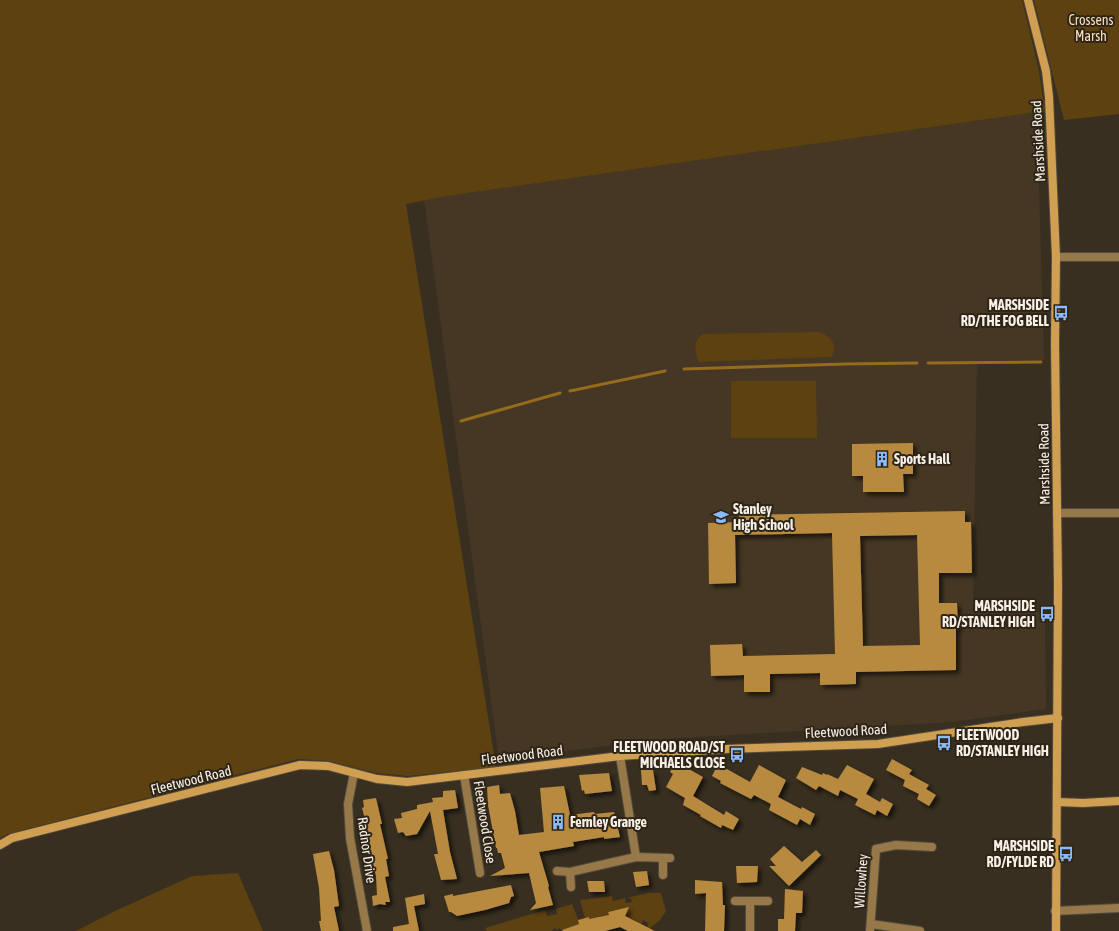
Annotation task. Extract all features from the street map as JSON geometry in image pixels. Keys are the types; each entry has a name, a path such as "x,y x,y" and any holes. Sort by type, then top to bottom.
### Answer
{"street":[{"name":"Marshside Road","path":"1028,0 1046,71 1049,97 1056,257 1055,342 1058,718 1056,931"},
{"path":"1056,257 1119,257"},
{"path":"1057,513 1119,513"},
{"name":"Fleetwood Road","path":"0,845 19,836 300,765 328,766 377,779 406,782 620,756 726,749 878,744 1058,718"},
{"path":"620,756 636,857"},
{"name":"Radnor Drive","path":"354,773 348,804 350,838 367,931"},
{"name":"Fleetwood Close","path":"464,775 480,872"},
{"path":"1057,802 1083,803 1119,801"},
{"name":"Willowhey","path":"920,931 870,927 876,849 896,845 932,847"},
{"path":"557,871 570,872 636,857 667,858 663,875"},
{"path":"570,872 571,887"},
{"path":"735,901 768,901"},
{"path":"750,901 750,931"},
{"path":"1055,911 1119,908"}],"shaded area":[{"name":"Stanley High School","path":"1037,112 1044,360 977,361 973,611 1045,612 1046,709 953,722 662,739 499,760 424,199"}],"green space":[{"path":"0,0 1022,0 1039,71 1045,112 447,196 406,204 496,767 408,776 376,773 329,761 298,759 8,834 0,838"},
{"name":"Crossens Marsh","path":"1034,0 1119,0 1119,114 1064,120"},
{"path":"819,332 827,336 834,345 831,357 699,362 695,350 697,340 703,334"},
{"path":"731,381 816,381 817,438 731,438"},
{"path":"238,873 263,931 76,931 115,911 192,876"},
{"path":"648,893 661,893 666,911 660,920 648,930 646,929 649,923 643,920 641,924 613,910 608,912 609,915 589,919 589,917 585,918 580,900 612,896 613,901 625,898 626,903 632,902 631,898 626,898"},
{"path":"572,904 580,924 561,930 560,928 557,930 556,928 552,931 487,931 485,928 545,910 547,916 557,914 556,909"}],"building":[{"name":"Sports Hall","path":"913,443 913,474 903,474 904,492 863,492 863,476 852,476 852,444"},
{"path":"965,511 965,522 971,522 972,573 939,573 939,603 957,603 958,629 956,629 956,670 856,672 856,684 820,685 820,673 770,674 770,692 744,692 744,675 711,676 710,645 742,644 743,656 835,654 832,533 735,535 736,583 709,584 708,523 739,522 739,515","holes":["917,535 920,645 863,646 860,536"]},
{"path":"892,759 912,770 909,774 929,785 926,789 936,795 929,806 917,799 919,794 903,786 905,780 886,770"},
{"path":"676,762 703,777 693,796 724,815 726,811 739,819 733,830 722,825 721,828 700,816 701,815 683,805 685,798 666,787 673,774 670,772"},
{"path":"718,764 750,782 759,765 786,780 778,797 801,809 802,807 815,814 810,825 800,819 797,825 769,810 771,804 754,795 751,799 720,783 721,781 712,776"},
{"path":"847,765 874,779 866,794 880,802 882,798 893,804 887,816 877,810 875,815 855,805 858,799 840,790 838,796 819,786 816,790 796,778 802,767 822,775 823,773 827,774 838,779"},
{"path":"641,770 653,770 656,790 649,791 647,785 642,785"},
{"path":"609,773 612,791 585,794 584,790 582,791 579,775"},
{"path":"499,785 500,794 510,793 519,835 544,832 540,788 564,786 570,815 594,812 595,814 614,812 620,837 604,839 604,837 573,842 574,846 539,852 553,905 530,910 536,903 529,873 490,876 505,868 501,853 498,853 496,848 488,805 487,787"},
{"path":"455,790 458,808 443,810 450,852 457,879 441,880 434,854 438,854 430,811 417,834 406,836 403,832 398,833 394,819 402,818 401,813 417,809 417,805 433,802 432,798 443,797 443,791"},
{"path":"376,798 388,859 386,859 389,876 385,877 390,902 385,902 386,905 380,904 373,906 372,896 377,895 376,876 372,860 370,861 364,828 367,827 362,808 364,807 363,800"},
{"path":"784,846 802,862 816,850 821,855 789,886 769,866 776,866 770,859"},
{"path":"329,851 334,870 339,906 334,907 339,931 321,931 319,921 321,921 319,888 313,854"},
{"path":"736,866 758,866 757,882 737,883"},
{"path":"647,871 649,885 636,887 633,872"},
{"path":"695,880 722,882 723,905 725,905 724,931 705,931 706,893 695,894"},
{"path":"587,881 604,881 605,892 589,892"},
{"path":"511,885 514,896 511,897 509,903 457,916 449,912 444,896 453,894 453,896"},
{"path":"785,889 803,891 802,913 796,913 795,931 778,931 778,919 784,919"},
{"path":"424,894 425,904 414,906 419,931 393,931 393,927 409,924 405,898"},
{"path":"629,907 625,916 655,931 628,931 620,927 605,931 562,930 579,924 578,920 589,917 589,919 609,915 608,912"}],"waterway":[{"path":"928,363 1041,362"},
{"path":"684,369 917,363"},
{"path":"570,391 665,371"},
{"path":"461,421 560,393"}],"place":[{"name":"MARSHSIDE RD/THE FOG BELL","path":"1061,313"},
{"name":"Sports Hall","path":"882,459"},
{"name":"Stanley High School","path":"721,517"},
{"name":"MARSHSIDE RD/STANLEY HIGH","path":"1047,614"},
{"name":"FLEETWOOD RD/STANLEY HIGH","path":"944,743"},
{"name":"FLEETWOOD ROAD/ST MICHAELS CLOSE","path":"737,755"},
{"name":"Fernley Grange","path":"558,822"},
{"name":"MARSHSIDE RD/FYLDE RD","path":"1066,854"}]}
